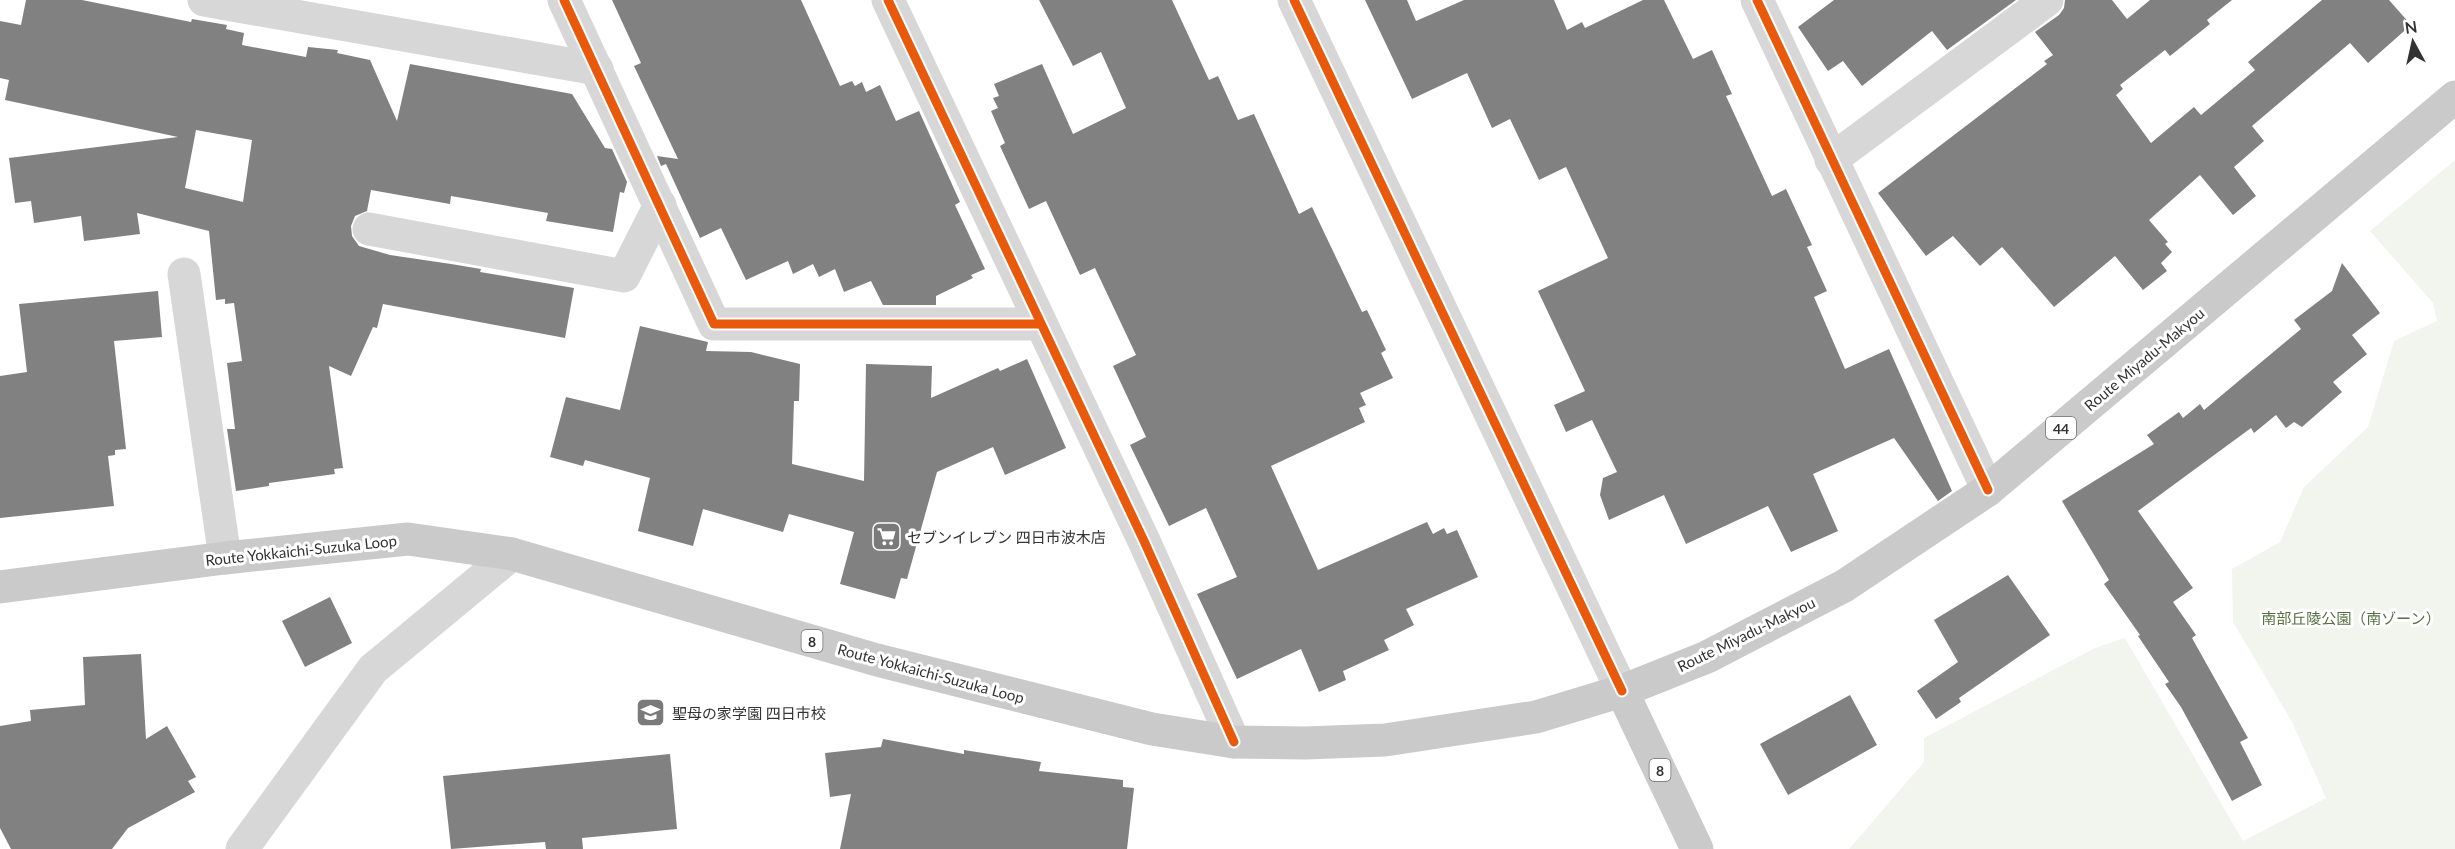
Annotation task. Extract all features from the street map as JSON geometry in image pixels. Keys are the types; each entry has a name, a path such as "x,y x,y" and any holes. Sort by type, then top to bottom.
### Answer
{"main road":[{"name":"Route Miyadu-Makyou","path":"1622,691 1707,657 1844,586 1988,490 2455,97"},
{"name":"Route Yokkaichi-Suzuka Loop","path":"0,587 225,558 408,539 512,554 877,660 1152,729 1234,742 1305,743 1385,740 1536,717 1622,691"},
{"name":"8","path":"1622,691 1697,849"}],"street":[{"path":"204,0 597,69"},
{"path":"564,0 714,324 1040,324"},
{"path":"888,0 1144,541 1234,742"},
{"path":"1293,0 1622,691"},
{"path":"1756,0 1988,490"},
{"path":"1831,160 2047,0"},
{"path":"369,229 624,276 660,206"},
{"path":"184,274 225,558"},
{"path":"242,849 373,669 512,554"}],"green space":[{"name":"南部丘陵公園（南ゾーン）","path":"2455,160 2455,849 1849,849 1924,762 1924,738 2095,648 2125,638 2243,841 2326,798 2292,722 2233,622 2232,569 2280,542 2304,487 2368,427 2394,341 2437,321 2433,303 2370,231"}],"building":[{"path":"26,0 82,0 191,22 192,19 227,25 226,29 244,33 242,45 306,57 308,47 338,50 337,53 370,60 397,121 410,64 572,94 605,148 612,149 627,182 624,193 620,192 613,232 546,221 548,213 451,196 450,204 371,190 367,211 355,216 351,226 352,236 359,246 390,255 481,269 480,272 574,288 565,338 383,304 377,328 373,327 351,376 329,366 343,468 334,469 335,474 269,483 269,486 236,491 227,429 235,429 227,363 242,361 234,303 225,304 225,299 216,300 209,231 137,213 140,234 84,241 81,216 34,223 31,201 15,203 9,158 178,137 5,100 9,80 0,78 0,21 21,25","holes":["196,130 252,140 243,202 185,188"]},
{"path":"612,0 801,0 840,86 852,81 855,86 862,82 866,92 880,85 896,121 919,111 960,202 955,205 985,269 971,275 973,278 936,296 936,305 883,305 871,281 844,292 835,269 819,277 813,264 793,274 788,261 746,280 721,228 700,238 666,164 661,166 657,156 678,159 634,66 641,63"},
{"path":"1039,0 1172,0 1209,80 1218,76 1238,120 1254,114 1299,214 1312,207 1362,312 1367,310 1386,350 1381,353 1393,378 1360,393 1366,405 1359,408 1365,422 1271,466 1318,570 1427,522 1433,534 1444,528 1447,534 1457,530 1478,577 1406,609 1414,625 1384,640 1389,650 1343,671 1346,680 1319,692 1301,649 1237,679 1197,594 1237,577 1206,508 1169,526 1130,445 1146,437 1113,366 1136,355 1095,268 1080,275 1046,201 1029,209 1000,146 1005,143 991,111 998,108 993,98 999,96 994,84 1042,64 1073,134 1126,108 1101,52 1073,66"},
{"path":"1365,0 1407,0 1416,21 1464,0 1554,0 1567,30 1582,22 1585,28 1643,0 1664,0 1693,59 1712,50 1732,94 1726,96 1772,196 1786,189 1812,245 1807,247 1827,291 1814,297 1845,369 1889,349 1952,491 1938,501 1894,438 1813,474 1838,531 1791,552 1768,506 1686,544 1664,495 1609,520 1600,495 1603,478 1617,472 1592,420 1566,432 1554,405 1585,391 1538,291 1608,258 1566,167 1539,180 1510,119 1492,128 1467,73 1412,99"},
{"path":"1834,0 2016,0 1947,50 1932,31 1862,86 1843,61 1828,71 1798,27"},
{"path":"2065,0 2112,0 2127,19 2150,0 2232,0 2207,20 2210,24 2170,56 2165,50 2120,85 2123,89 2116,95 2151,143 2194,107 2201,115 2255,70 2248,62 2322,0 2389,0 2411,25 2368,63 2350,43 2252,126 2264,141 2234,167 2256,196 2233,215 2200,175 2149,220 2168,242 2165,244 2172,252 2161,263 2167,271 2143,290 2115,256 2054,307 2002,247 1980,266 1953,236 1926,256 1878,193 2047,64 2044,61 2053,55 2035,32 2059,15 2064,8"},
{"path":"2342,263 2380,313 2352,335 2367,354 2333,382 2342,392 2302,427 2294,422 2286,428 2276,415 2254,433 2251,428 2138,511 2193,588 2173,602 2196,635 2192,638 2248,738 2240,742 2262,785 2232,801 2181,707 2165,684 2169,682 2138,636 2140,635 2104,584 2109,580 2062,501 2154,444 2147,435 2179,412 2183,418 2200,404 2204,410 2301,329 2294,320 2332,291"},
{"path":"158,291 162,337 114,341 126,449 115,450 115,455 108,456 114,506 0,518 0,376 27,372 19,304"},
{"path":"640,326 708,342 706,351 751,352 800,364 799,401 794,401 792,464 864,481 866,364 932,366 931,398 998,368 1000,371 1027,359 1066,448 1005,475 993,447 937,472 907,579 901,578 895,599 840,584 854,532 789,514 783,532 703,509 693,546 638,531 650,478 585,460 583,466 550,457 566,397 620,410"},
{"path":"2008,575 2050,635 1959,698 1961,702 1936,719 1917,691 1958,662 1934,620"},
{"path":"330,597 352,643 305,667 282,621"},
{"path":"141,654 146,739 167,726 196,777 188,781 195,792 128,828 112,849 11,849 0,828 0,726 31,721 30,710 85,705 83,657"},
{"path":"1850,695 1877,745 1788,795 1760,744"},
{"path":"883,739 964,754 964,750 1041,762 1039,771 1123,780 1123,787 1134,788 1127,849 840,849 851,794 830,797 825,753 881,747"},
{"path":"670,754 677,829 582,838 583,849 546,849 545,842 451,849 443,776"}],"cycle path":[{"path":"564,0 714,324 1040,324"},
{"path":"888,0 1144,541 1234,742"},
{"path":"1294,0 1622,691"},
{"path":"1757,0 1988,490"}],"place":[{"name":"セブンイレブン 四日市波木店","path":"886,537"},
{"name":"聖母の家学園 四日市校","path":"651,713"}]}
